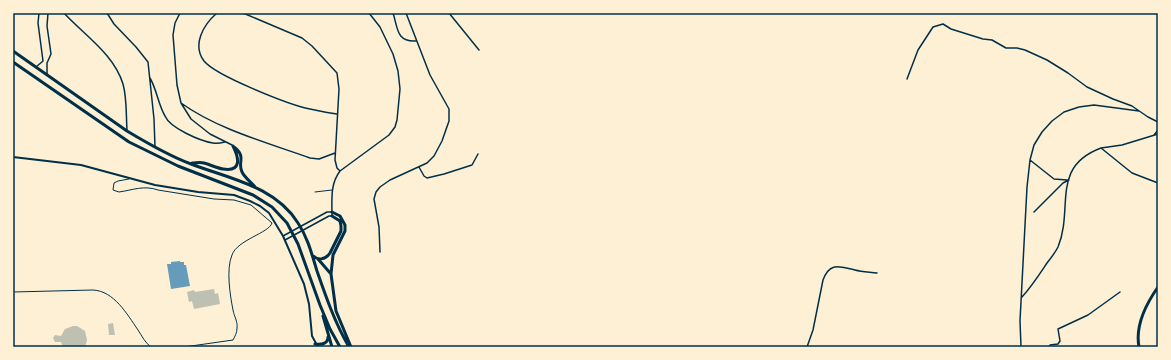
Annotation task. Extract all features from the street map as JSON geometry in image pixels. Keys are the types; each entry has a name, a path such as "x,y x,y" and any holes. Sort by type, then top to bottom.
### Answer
{"highway":[{"path":"13,51 127,131 154,147 190,164 257,188 273,197 290,212 300,225 333,315 350,347"},
{"path":"13,62 129,142 167,161 267,202 287,223 298,244 320,305 330,329 340,347"},
{"path":"190,164 199,162 223,169 232,169 236,166 239,160 234,146"},
{"path":"234,146 240,153 242,173 257,188"},
{"path":"332,212 342,218 345,228 333,255 331,274 336,311 350,347"},
{"path":"318,259 329,255 341,231 340,221 332,216"},
{"path":"311,254 318,259 331,274"},
{"path":"1139,347 1138,337 1142,318 1158,287"},
{"path":"320,305 332,347"},
{"path":"315,344 320,345 325,343 328,340 328,333"}],"street":[{"path":"36,67 42,61 38,23 40,13"},
{"path":"47,75 47,63 51,54 47,26 48,13"},
{"path":"64,13 107,56 118,72 124,89 127,131"},
{"path":"107,13 114,24 146,59 148,64 155,133 154,147"},
{"path":"180,13 175,23 173,35 177,86 181,103 190,120 210,134 234,146"},
{"path":"217,13 206,24 199,39 201,55 207,64 220,74 279,98 309,109 338,114"},
{"path":"243,13 302,38 337,73 339,81 335,153 336,164 340,171"},
{"path":"285,240 332,216 334,181 340,171 389,134 395,127 400,89 398,71 393,54 380,27 369,13"},
{"path":"393,13 401,37 407,41 416,41"},
{"path":"380,252 379,227 374,205 376,192 390,180 427,164 437,151 447,130 450,114 449,109 430,75 406,13"},
{"path":"448,13 480,50"},
{"path":"907,79 918,50 933,27 943,24 951,30 992,40 1006,48 1025,50 1054,64 1087,87 1132,106 1158,122"},
{"path":"150,77 155,86 164,116 168,122 190,136 214,144 225,142"},
{"path":"181,103 191,110 217,123 310,158 317,159 335,153"},
{"path":"1022,347 1020,321 1027,187 1030,160 1034,145 1042,132 1052,121 1064,112 1079,106 1094,104 1139,111"},
{"path":"1154,135 1158,130"},
{"path":"1022,298 1057,249 1062,236 1069,180 1073,167 1080,158 1089,152 1101,148 1122,145 1158,134"},
{"path":"1101,148 1132,173 1158,183"},
{"path":"419,167 424,176 427,178 472,165 478,154"},
{"path":"13,157 81,165 155,185 242,198 255,203 269,213 285,240 306,290 312,336 318,347"},
{"path":"1030,160 1054,179 1069,180"},
{"path":"1034,212 1062,183 1069,180"},
{"path":"283,236 327,212 332,212"},
{"path":"807,347 813,330 826,272 837,266 877,273"},
{"path":"1049,347 1050,345 1058,344 1060,341 1058,329 1088,315 1120,292"}],"lane":[{"path":"136,179 118,181 114,183 113,190 119,192 139,187 214,199 234,200 251,205 272,223 269,228 251,237 234,250 232,254 229,266 231,294 237,329 233,340 184,347"},
{"path":"315,192 333,190"},
{"path":"13,292 102,291 114,299 151,347"}],"water":[{"path":"180,261 184,262 184,265 186,265 190,286 171,289 167,264"}],"building":[{"path":"214,289 215,294 218,293 220,304 194,309 192,301 189,302 187,292 194,290 195,292"},
{"path":"113,323 115,335 109,335 108,324"},
{"path":"77,326 85,331 87,340 85,347 63,347 61,342 55,342 53,338 55,335 61,336 65,329"}]}
